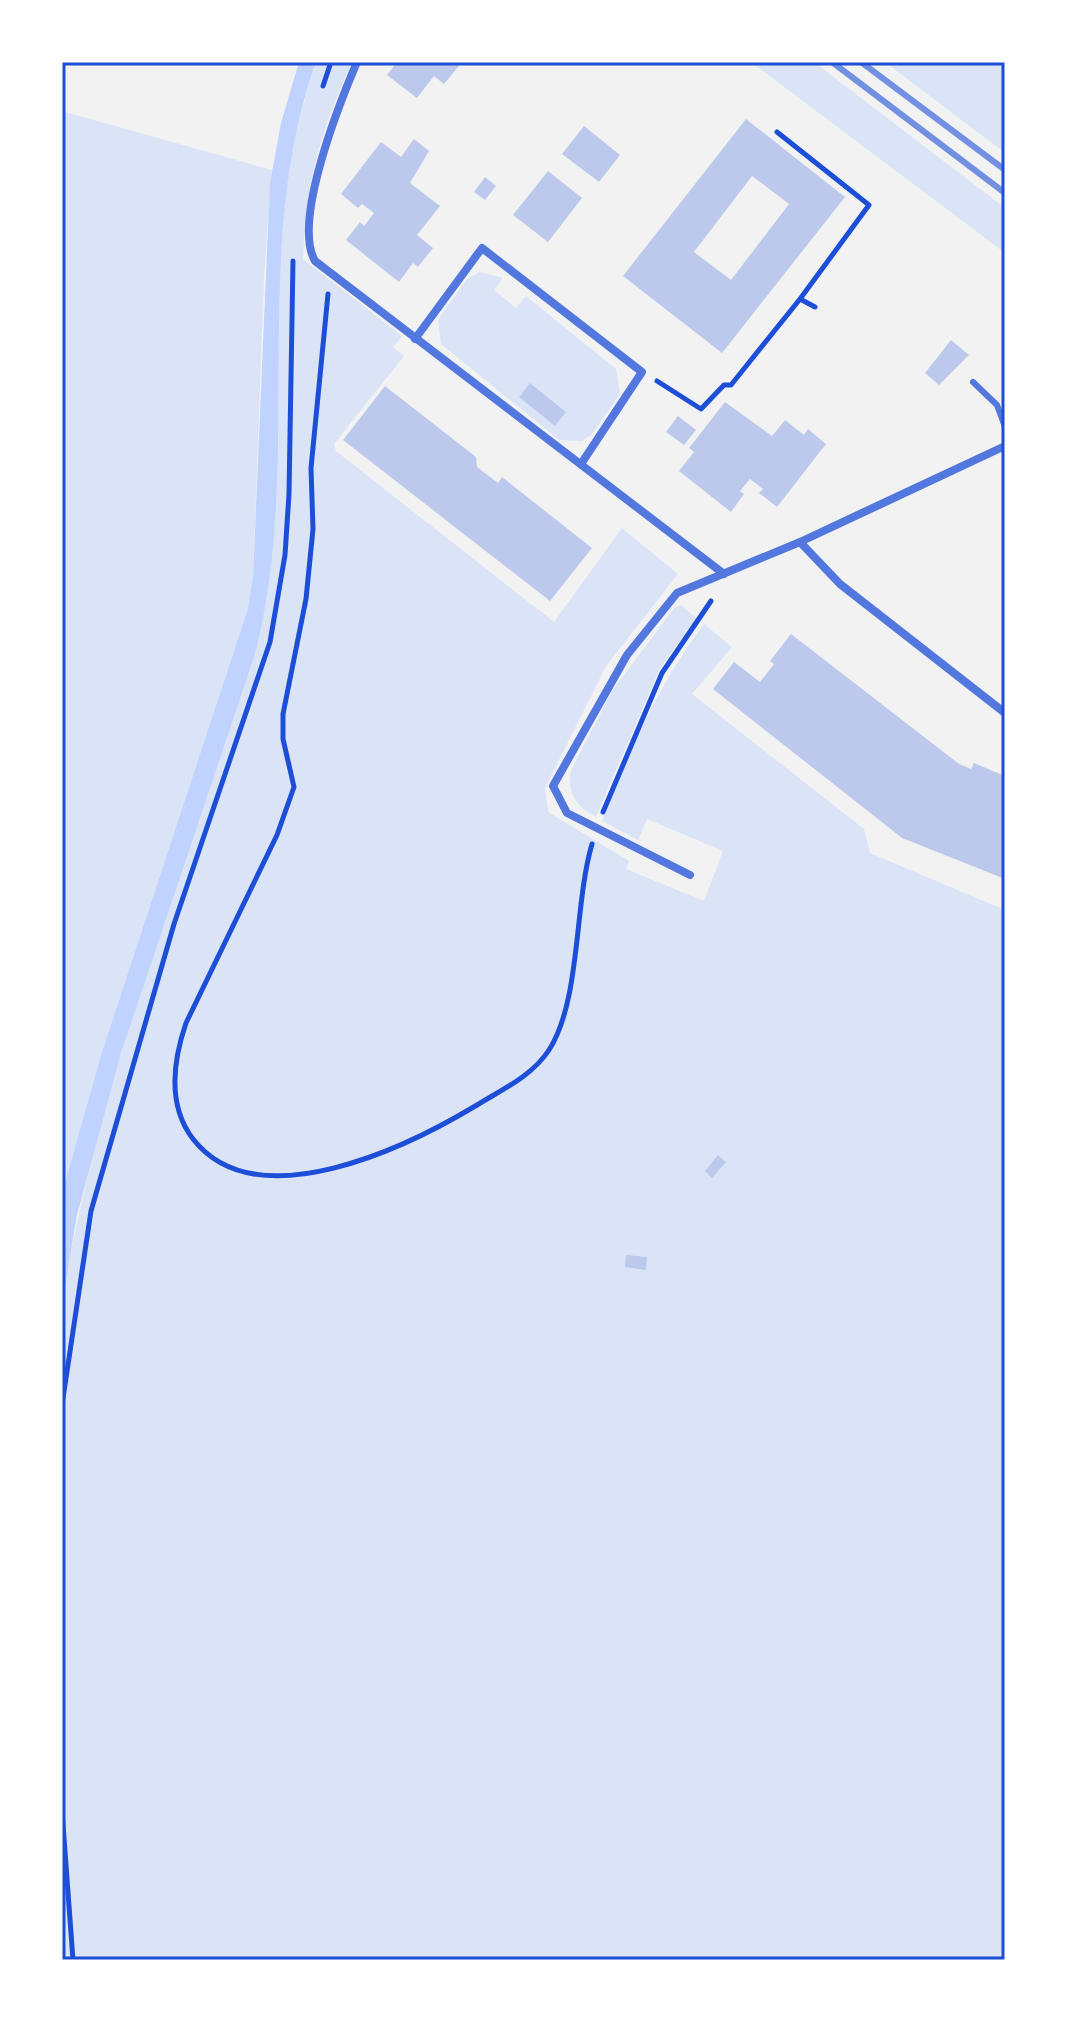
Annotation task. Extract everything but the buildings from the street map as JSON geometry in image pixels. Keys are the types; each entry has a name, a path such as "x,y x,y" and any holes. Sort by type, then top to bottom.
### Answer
{"street":[{"path":"357,62 332,122 313,203 312,257 724,574"},
{"path":"415,339 482,248 642,372 581,464"},
{"path":"690,875 567,813 553,786 627,655 677,593 800,542 1005,446"},
{"path":"800,542 840,584 1005,713"}],"lane":[{"path":"973,382 997,405 1005,427"}],"path":[{"path":"322,89 331,62"},
{"path":"642,372 701,409 724,385 731,385 800,299 869,205 777,132"},
{"path":"62,1405 91,1211 109,1142 174,924 270,642 285,555 289,494 293,255"},
{"path":"331,273 311,468 313,529 306,599 283,714 283,739 294,787 277,835 186,1023 177,1049 177,1104 187,1131 204,1152 224,1165 252,1173 298,1174 344,1165 388,1152 462,1114 533,1071 557,1037 567,1002 581,886 596,829 662,673 702,619 724,574"},
{"path":"800,299 815,307"},
{"path":"62,1811 73,1960"}],"shaded area":[{"path":"316,62 352,62 323,135 311,181 303,259 402,336 393,347 404,356 334,444 336,451 554,622 622,528 678,574 606,666 545,788 548,812 629,861 626,869 704,901 723,851 647,819 638,840 602,821 659,695 704,624 732,647 692,694 864,829 870,853 1005,910 1005,1960 62,1960 64,1289 80,1208 123,1047 255,654 267,595 274,536 282,234 288,174"},
{"path":"751,62 814,62 1005,208 1005,253"},
{"path":"885,62 1005,62 1005,153"},
{"path":"62,111 272,170 264,277 253,576 248,608 102,1052 62,1196"},
{"path":"480,272 503,278 494,290 516,308 526,296 616,369 620,394 592,434 582,441 559,440 441,344 438,319 467,279"},
{"path":"681,605 697,619 660,668 596,817 583,809 574,798 570,786 571,770 612,691 674,608"}],"water":[{"path":"299,62 316,62 296,134 285,208 280,282 276,507 269,581 255,654 121,1053 77,1215 62,1305 63,1190 102,1052 248,608 253,576 270,183 281,123"}],"railway":[{"path":"832,62 1005,193"},
{"path":"861,62 1005,170"}]}
